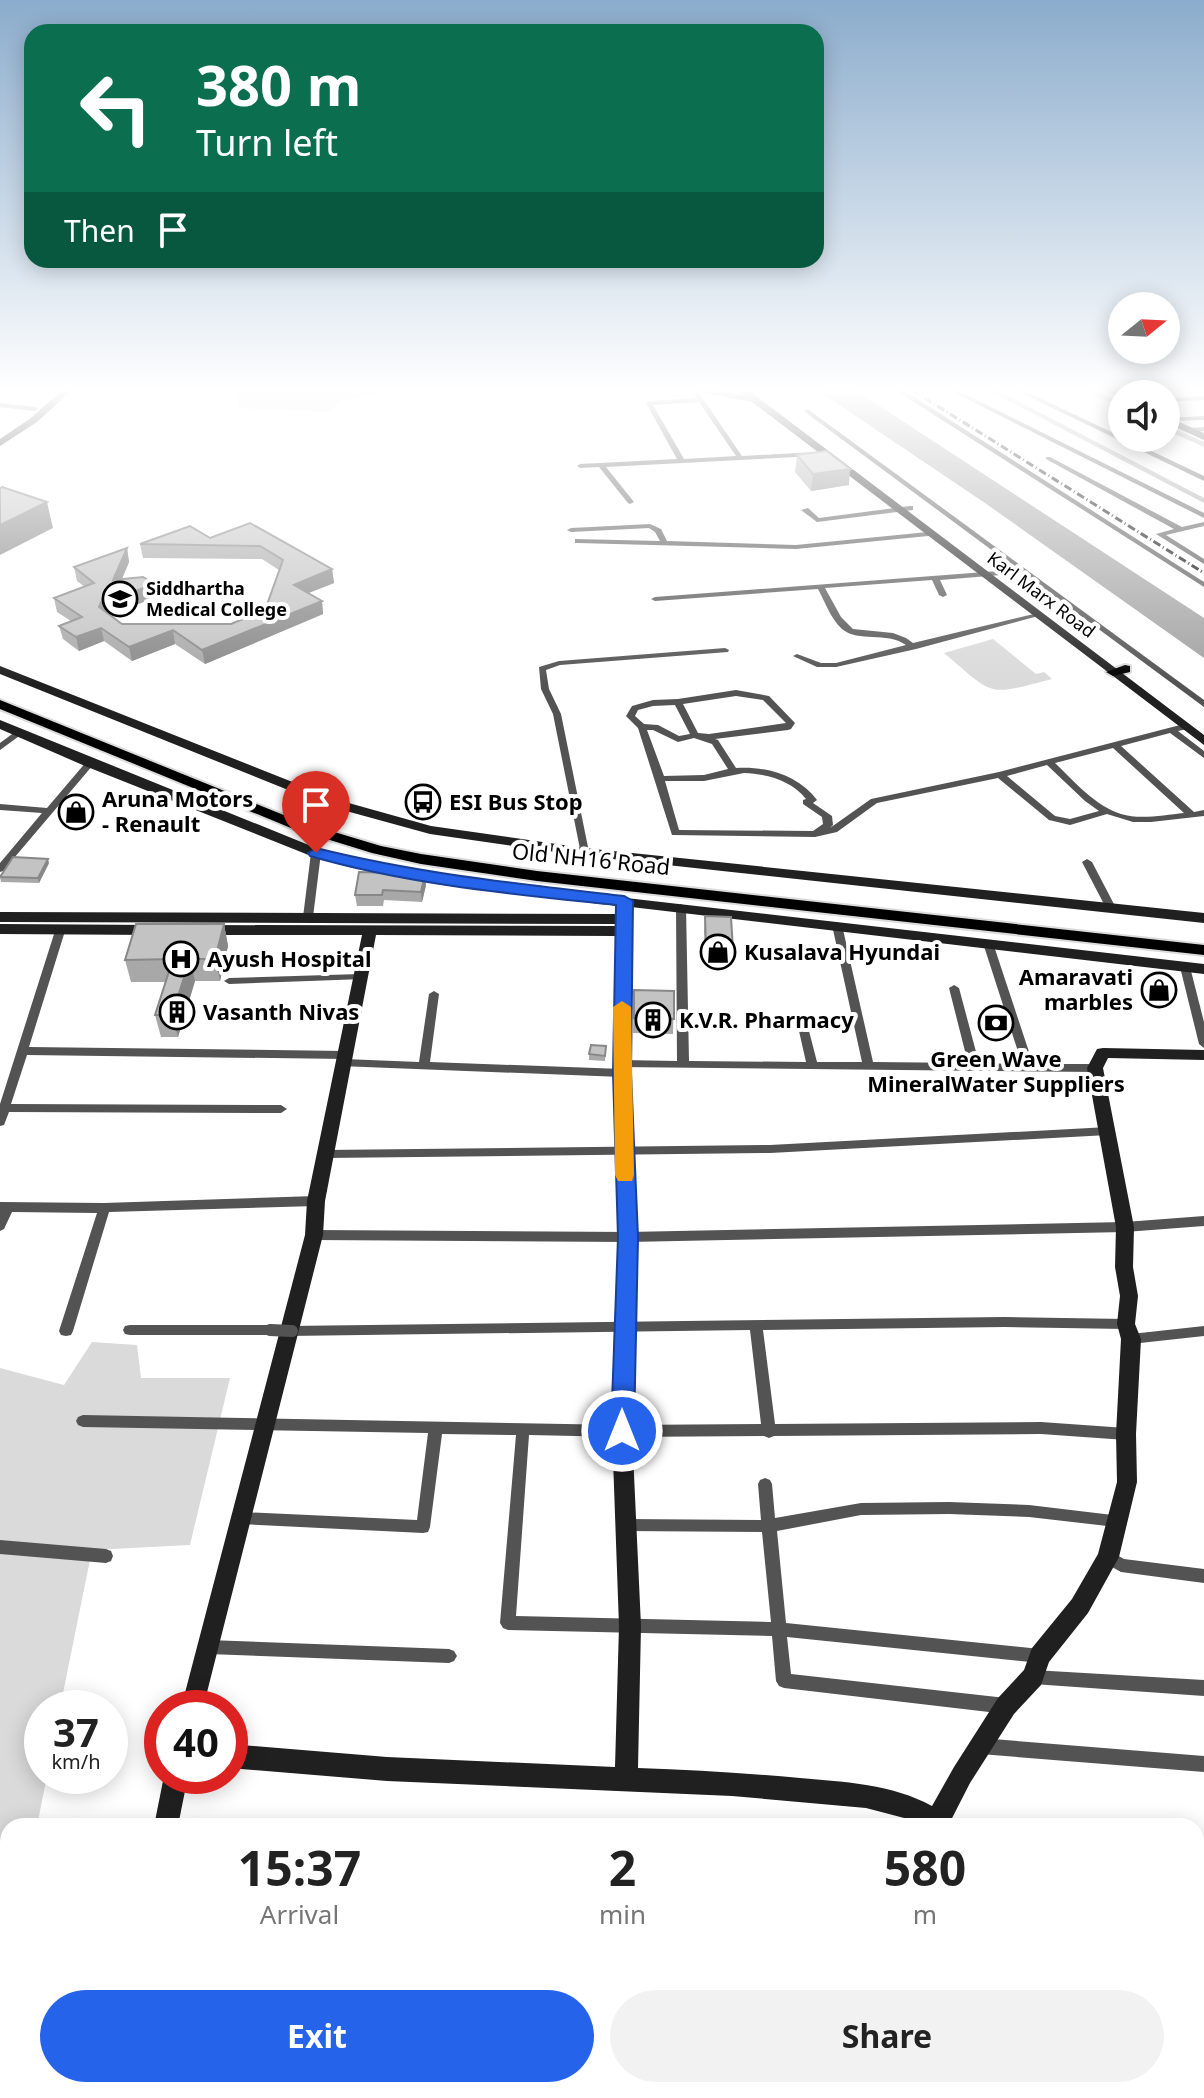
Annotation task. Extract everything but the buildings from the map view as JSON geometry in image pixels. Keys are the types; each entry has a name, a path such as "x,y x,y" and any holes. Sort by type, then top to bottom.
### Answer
{"main road":[{"name":"Old NH16 Road","path":"0,694 308,817 410,846 490,859 1204,938"},
{"name":"Old NH16 Road","path":"0,704 296,825 378,850 421,859 552,877 1204,950"}],"street":[{"path":"619,488 630,502"},
{"name":"Karl Marx Road","path":"868,488 1038,615 1204,729"},
{"name":"Karl Marx Road","path":"881,488 998,573 1204,741"},
{"path":"911,488 1204,704"},
{"path":"1052,488 1204,585"},
{"path":"1104,488 1180,529"},
{"path":"1148,488 1204,516"},
{"path":"805,510 817,520 910,508"},
{"path":"1204,524 1160,534 1204,562"},
{"path":"571,530 650,526 658,531 665,544"},
{"path":"578,541 796,547 928,534"},
{"path":"655,599 998,573"},
{"path":"935,578 943,595"},
{"path":"821,588 845,628 856,633 893,634 913,647"},
{"path":"820,665 836,665 1038,615"},
{"path":"584,852 557,714 545,689 542,669 559,663 725,650"},
{"path":"797,656 837,674"},
{"path":"0,670 357,810 430,830 584,852 1204,918"},
{"path":"642,727 655,727 678,739 788,727 791,723 766,698 736,693 653,703 635,708 630,716 642,727 675,833 815,834 834,830 874,801 1000,775 1184,727"},
{"path":"678,702 695,735 715,742 733,771"},
{"path":"0,724 316,853 354,864 623,917"},
{"path":"1171,730 1204,755"},
{"path":"0,747 19,732"},
{"path":"1116,746 1192,815"},
{"path":"1049,762 1086,799 1105,812 1138,821 1204,813"},
{"path":"0,869 90,763"},
{"path":"660,779 699,779 723,776 733,771 773,775 798,784 812,800 806,802 827,816 828,825 815,834"},
{"path":"1000,775 1052,818 1070,822 1105,812"},
{"path":"0,807 49,811"},
{"path":"0,853 12,854"},
{"path":"296,921 316,853"},
{"path":"1087,862 1111,908"},
{"path":"681,907 683,1064"},
{"path":"0,929 60,931 296,921 370,930 623,917 681,907 1204,969"},
{"path":"0,917 296,921 623,917"},
{"path":"623,917 623,1149 628,1237 622,1431 630,1626 626,1781"},
{"path":"837,925 868,1066"},
{"path":"197,1690 241,1518 284,1330 314,1235 311,1202 325,1154 370,930"},
{"path":"0,1122 60,931"},
{"path":"988,943 1028,1066"},
{"path":"1185,967 1204,1044"},
{"path":"229,981 360,977"},
{"path":"954,988 974,1065"},
{"path":"424,1066 434,994"},
{"path":"804,1031 812,1065"},
{"path":"23,1051 344,1059 424,1066 622,1068 683,1064 1095,1068"},
{"path":"945,1818 980,1746 1006,1706 1033,1677 1040,1656 1080,1606 1108,1557 1127,1482 1129,1296 1124,1267 1125,1227 1095,1068 1103,1053 1204,1055"},
{"path":"0,1076 14,1075"},
{"path":"5,1108 281,1109"},
{"path":"325,1154 770,1149 1108,1131"},
{"path":"0,1226 4,1208 311,1202"},
{"path":"66,1331 104,1208"},
{"path":"314,1235 628,1237 1125,1227 1204,1221"},
{"path":"130,1330 623,1329 1005,1322 1128,1331 1204,1331"},
{"path":"756,1326 769,1432"},
{"path":"83,1421 622,1431 1041,1428 1126,1434"},
{"path":"241,1518 423,1527 436,1427"},
{"path":"523,1429 508,1623 778,1629 1040,1656"},
{"path":"765,1484 784,1681 1006,1706"},
{"path":"624,1525 767,1526 861,1509 1029,1511 1116,1521"},
{"path":"0,1547 106,1556"},
{"path":"1108,1557 1121,1565 1204,1576"},
{"path":"208,1647 449,1656"},
{"path":"1033,1677 1204,1688"},
{"path":"980,1746 1204,1764"},
{"path":"248,1757 387,1769 732,1784 866,1796 912,1808 930,1818"},
{"path":"168,1818 172,1794"}],"shaded area":[{"path":"963,488 1005,488 1204,618 1204,658"},
{"path":"993,639 1036,674 1044,672 1052,679 1015,688 993,689 944,653"},
{"path":"92,1342 137,1345 141,1378 230,1378 190,1545 92,1550 64,1690 24,1690 24,1794 43,1794 39,1818 0,1818 0,1368 64,1385"}],"waterway":[{"path":"1179,488 1204,501"}],"railway":[{"path":"1068,488 1204,573"}],"slow traffic":[{"path":"622,1007 625,1175"}],"place":[{"name":"Siddhartha Medical College","path":"120,599"},
{"name":"ESI Bus Stop","path":"423,802"},
{"name":"Aruna Motors - Renault","path":"76,812"},
{"name":"Kusalava Hyundai","path":"718,952"},
{"name":"Ayush Hospital","path":"181,959"},
{"name":"Amaravati marbles","path":"1159,990"},
{"name":"Vasanth Nivas","path":"177,1012"},
{"name":"K.V.R. Pharmacy","path":"653,1020"},
{"name":"Green Wave MineralWater Suppliers","path":"996,1023"}],"route":[{"path":"316,853 354,864 443,881 624,901 622,1073 628,1237 622,1431"}]}
